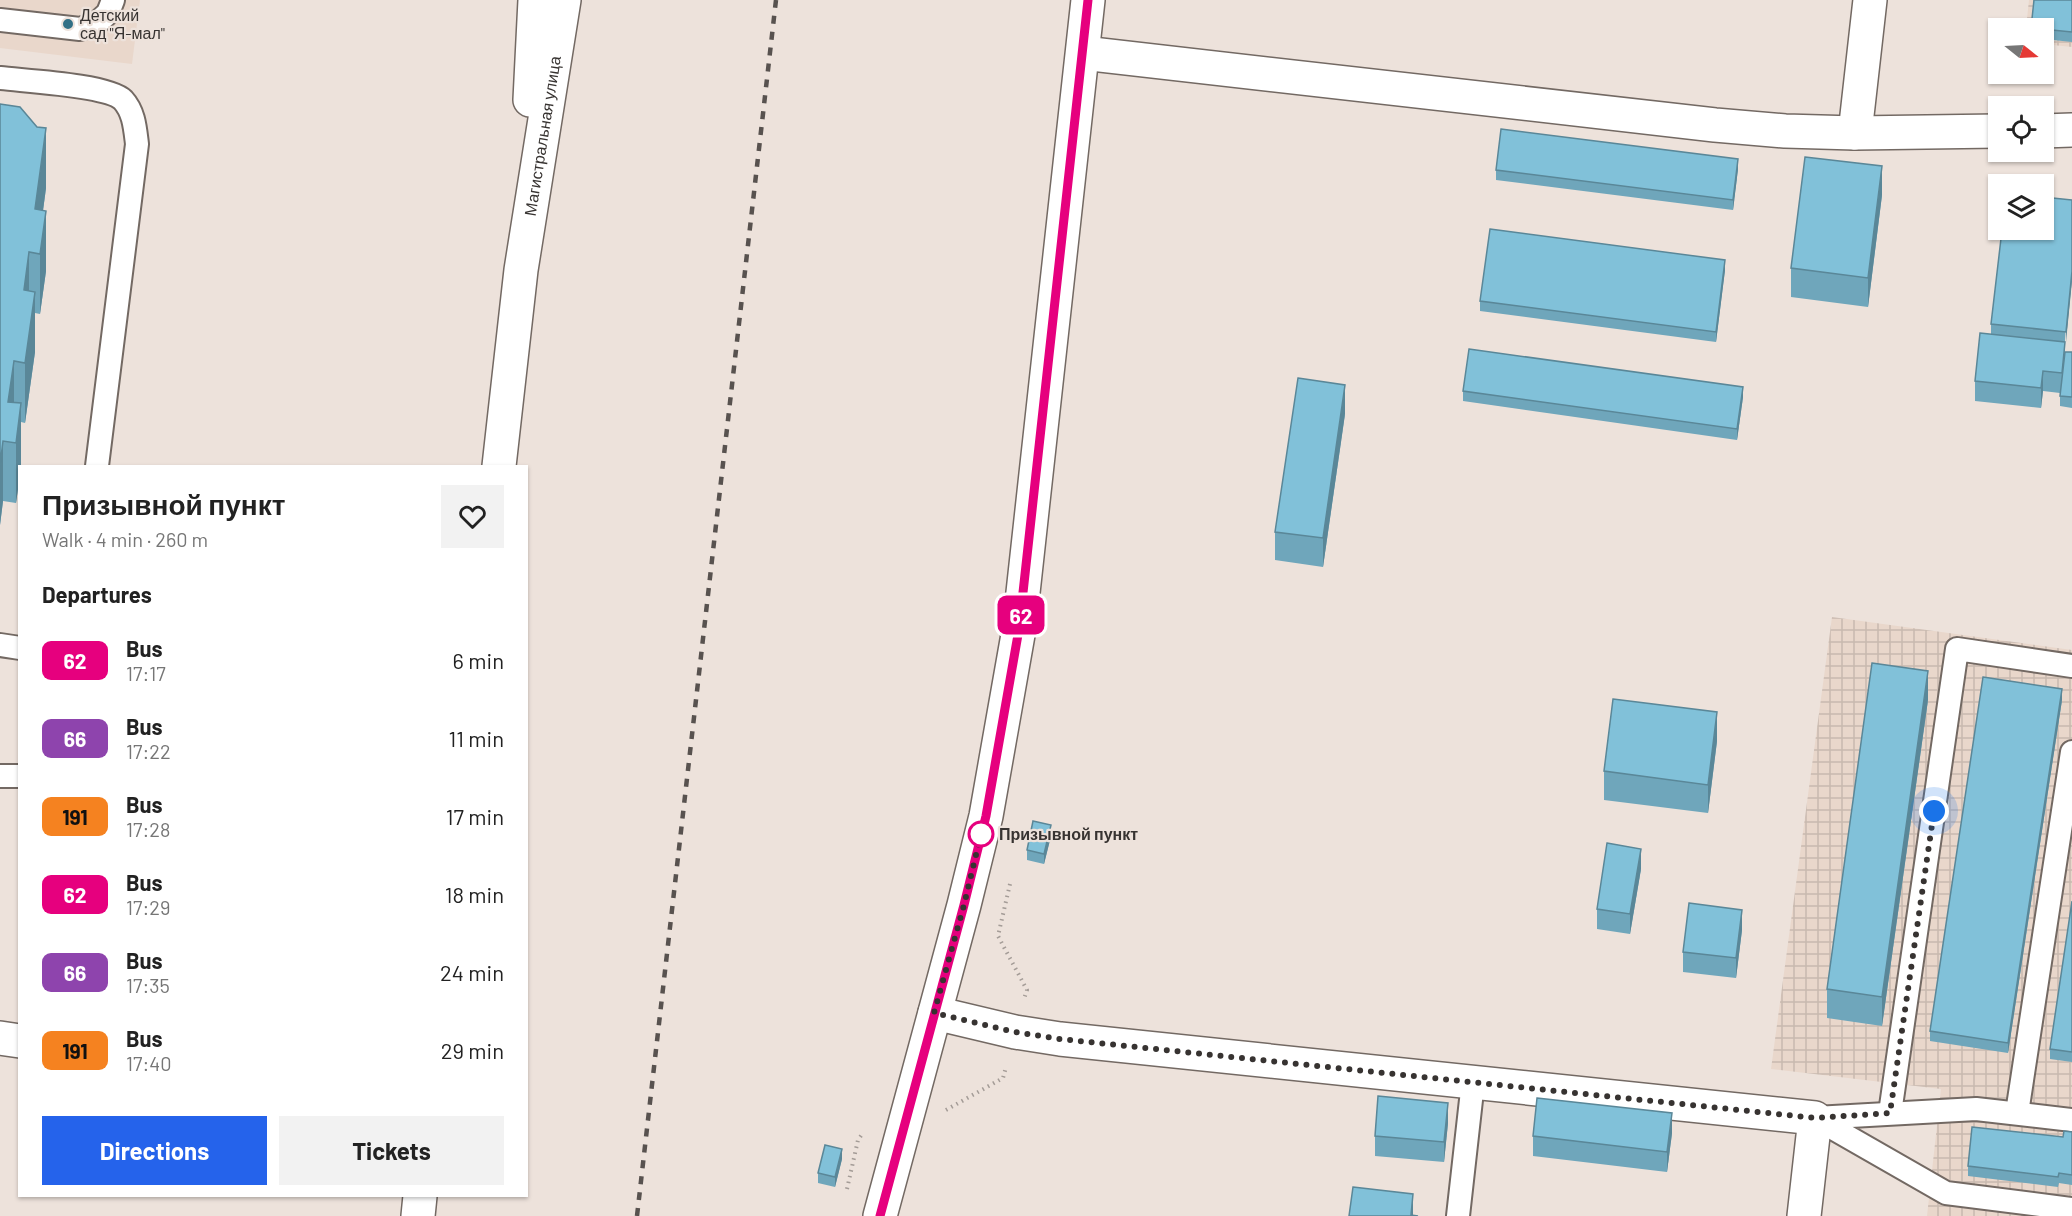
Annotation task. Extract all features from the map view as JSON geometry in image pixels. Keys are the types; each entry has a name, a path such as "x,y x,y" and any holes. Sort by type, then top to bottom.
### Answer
{"street":[{"name":"Магистральная улица","path":"499,465 520,270 535,0"},
{"name":"Магистральная улица","path":"520,270 564,0"},
{"path":"880,1216 986,816 1019,629 1088,0"},
{"path":"1855,133 1870,0"},
{"path":"1083,53 1703,124 1855,133 1988,131"},
{"path":"2054,131 2072,130"},
{"path":"934,1013 1015,1032 1060,1039 1815,1118 1804,1216"},
{"path":"0,1038 18,1041"},
{"path":"418,1216 420,1197"}],"lane":[{"path":"0,20 80,29 97,23 108,13 113,0"},
{"path":"0,78 103,90 122,99 133,118 137,144 97,465"},
{"path":"0,645 18,648"},
{"path":"1890,1113 1957,649 2072,666"},
{"path":"2017,1113 2072,752"},
{"path":"0,776 18,776"},
{"path":"1458,1216 1473,1082"},
{"path":"1815,1118 1976,1108 2072,1120"},
{"path":"1815,1118 1946,1193 2019,1210 2072,1209"}],"shaded area":[{"name":"Детский сад \"Я-мал\"","path":"0,0 140,0 132,64 0,48"},
{"path":"2029,0 2072,0 2072,47 2054,45 2054,18 2027,18"},
{"path":"1832,617 2072,650 2072,1216 1927,1216 1941,1089 1771,1069"}],"building":[{"path":"2034,0 2072,0 2072,32 2054,30 2054,18 2032,18"},
{"path":"0,104 20,107 37,127 46,128 35,209 46,211 40,254 29,252 24,290 35,292 25,363 14,361 8,402 21,403 16,443 3,441 0,465"},
{"path":"1501,129 1738,159 1733,200 1496,170"},
{"path":"1805,157 1882,166 1868,278 1791,268"},
{"path":"2054,198 2072,200 2072,271 2066,332 1991,324 2001,240 2054,240"},
{"path":"1490,229 1725,260 1716,332 1480,301"},
{"path":"1980,333 2065,342 2062,373 2043,371 2041,388 1975,381"},
{"path":"1469,349 1743,387 1737,429 1463,391"},
{"path":"2065,352 2072,352 2072,397 2060,396"},
{"path":"1298,378 1345,385 1323,538 1275,532"},
{"path":"1872,663 1928,671 1882,997 1827,989"},
{"path":"1983,677 2062,689 2008,1043 1930,1031"},
{"path":"1613,699 1717,712 1708,785 1604,771"},
{"path":"1033,821 1051,825 1044,854 1027,850"},
{"path":"1607,843 1641,849 1630,914 1597,909"},
{"path":"2072,901 2072,1052 2050,1049"},
{"path":"1689,903 1742,910 1736,958 1683,952"},
{"path":"1378,1096 1448,1103 1444,1142 1375,1136"},
{"path":"1537,1098 1672,1113 1667,1152 1533,1136"},
{"path":"1972,1127 2063,1137 2064,1131 2072,1132 2072,1175 2059,1173 2058,1177 1968,1166"},
{"path":"825,1145 842,1149 835,1177 818,1173"},
{"path":"1353,1187 1413,1194 1411,1215 1418,1216 1349,1216"}],"railway":[{"path":"637,1216 776,0"}],"bus line":[{"name":"62","path":"880,1216 986,816 1007,700 1019,629 1088,0"}],"place":[{"name":"Детский сад \"Я-мал\"","path":"68,24"},
{"name":"Призывной пункт","path":"981,834"}],"route":[{"path":"981,834 934,1013 1015,1032 1060,1039 1815,1118 1890,1113 1934,811"}]}
